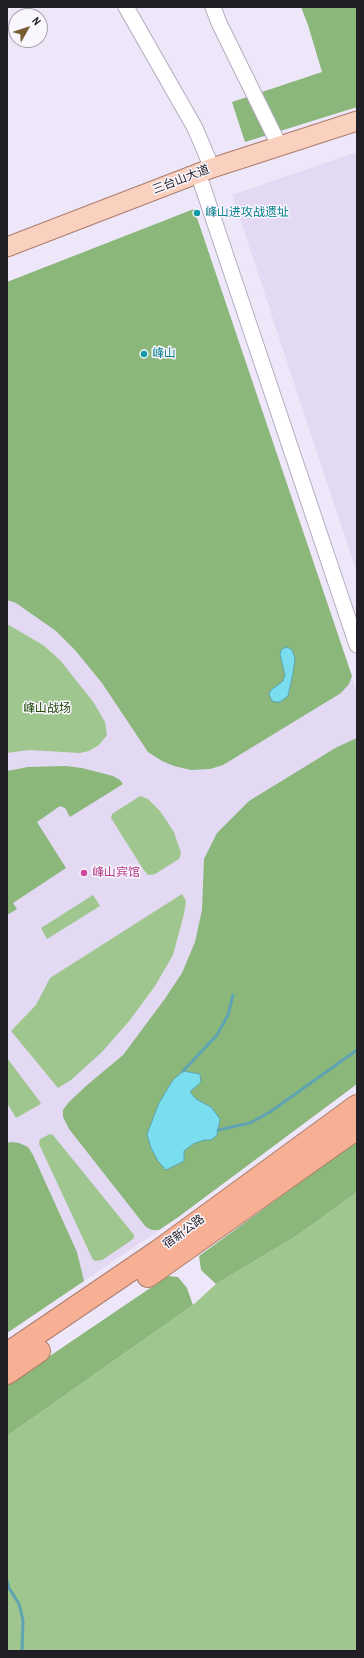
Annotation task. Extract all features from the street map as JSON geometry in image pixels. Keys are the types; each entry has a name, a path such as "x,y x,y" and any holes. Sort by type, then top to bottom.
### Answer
{"highway":[{"name":"宿新公路","path":"7,1354 160,1250 357,1106"},
{"name":"宿新公路","path":"7,1373 168,1262 357,1128"}],"main road":[{"name":"三台山大道","path":"7,246 205,170 357,121"}],"street":[{"path":"126,7 195,128 205,170 357,645"},
{"path":"213,7 219,23 279,145"}],"shaded area":[{"path":"357,152 357,573 232,195"},
{"path":"194,209 357,693 357,1084 177,1218 7,1333 7,282"}],"green space":[{"path":"301,7 357,7 357,107 245,142 232,102 322,72"},
{"path":"194,209 352,676 349,684 341,693 223,765 210,769 191,770 174,766 162,761 148,752 102,683 75,650 56,631 16,603 7,600 7,282"},
{"name":"峰山战场","path":"7,624 43,645 60,660 94,703 105,722 107,735 99,745 89,751 80,753 29,750 7,753"},
{"path":"357,738 357,1084 177,1218 159,1230 152,1230 146,1227 69,1129 63,1117 63,1110 69,1102 86,1086 123,1055 182,973 195,942 202,910 204,859 217,833 249,801 337,747"},
{"path":"66,766 82,768 113,776 120,780 123,784 70,817 65,808 60,806 37,822 66,868 13,903 17,909 7,915 7,771 28,767"},
{"path":"140,796 148,799 160,811 174,832 181,853 179,859 155,874 148,875 143,869 111,818 112,814"},
{"path":"182,894 186,901 173,955 155,986 130,1020 102,1052 71,1080 58,1088 11,1031 36,1005 50,978"},
{"path":"93,895 100,906 47,939 41,928"},
{"path":"7,1058 41,1103 16,1118 7,1103"},
{"path":"50,1134 53,1135 134,1235 134,1238 129,1242 102,1260 95,1261 92,1258 39,1144 40,1139"},
{"path":"357,1141 357,1192 298,1235 216,1284 201,1270 199,1256"},
{"path":"7,1143 19,1143 28,1147 33,1155 77,1252 84,1281 7,1333"},
{"path":"357,1192 357,1651 7,1651 7,1436 193,1305 216,1284 298,1235"},
{"path":"168,1276 178,1277 187,1288 193,1305 7,1436 7,1385"}],"water":[{"path":"287,647 292,650 295,658 293,673 288,696 280,702 276,702 272,701 269,694 271,690 283,681 285,675 280,654 282,649"},
{"path":"183,1071 200,1074 201,1082 190,1092 196,1099 211,1107 220,1119 217,1135 211,1140 204,1140 193,1144 184,1151 184,1161 166,1170 158,1161 151,1148 147,1134 159,1103 173,1080"}],"waterway":[{"path":"183,1071 217,1035 228,1015 233,995"},
{"path":"218,1130 250,1123 270,1112 357,1050"},
{"path":"7,1581 9,1588 19,1604 23,1620 22,1651"}],"place":[{"name":"峰山进攻战遗址","path":"197,213"},
{"name":"峰山","path":"144,354"},
{"name":"峰山宾馆","path":"84,873"}]}
